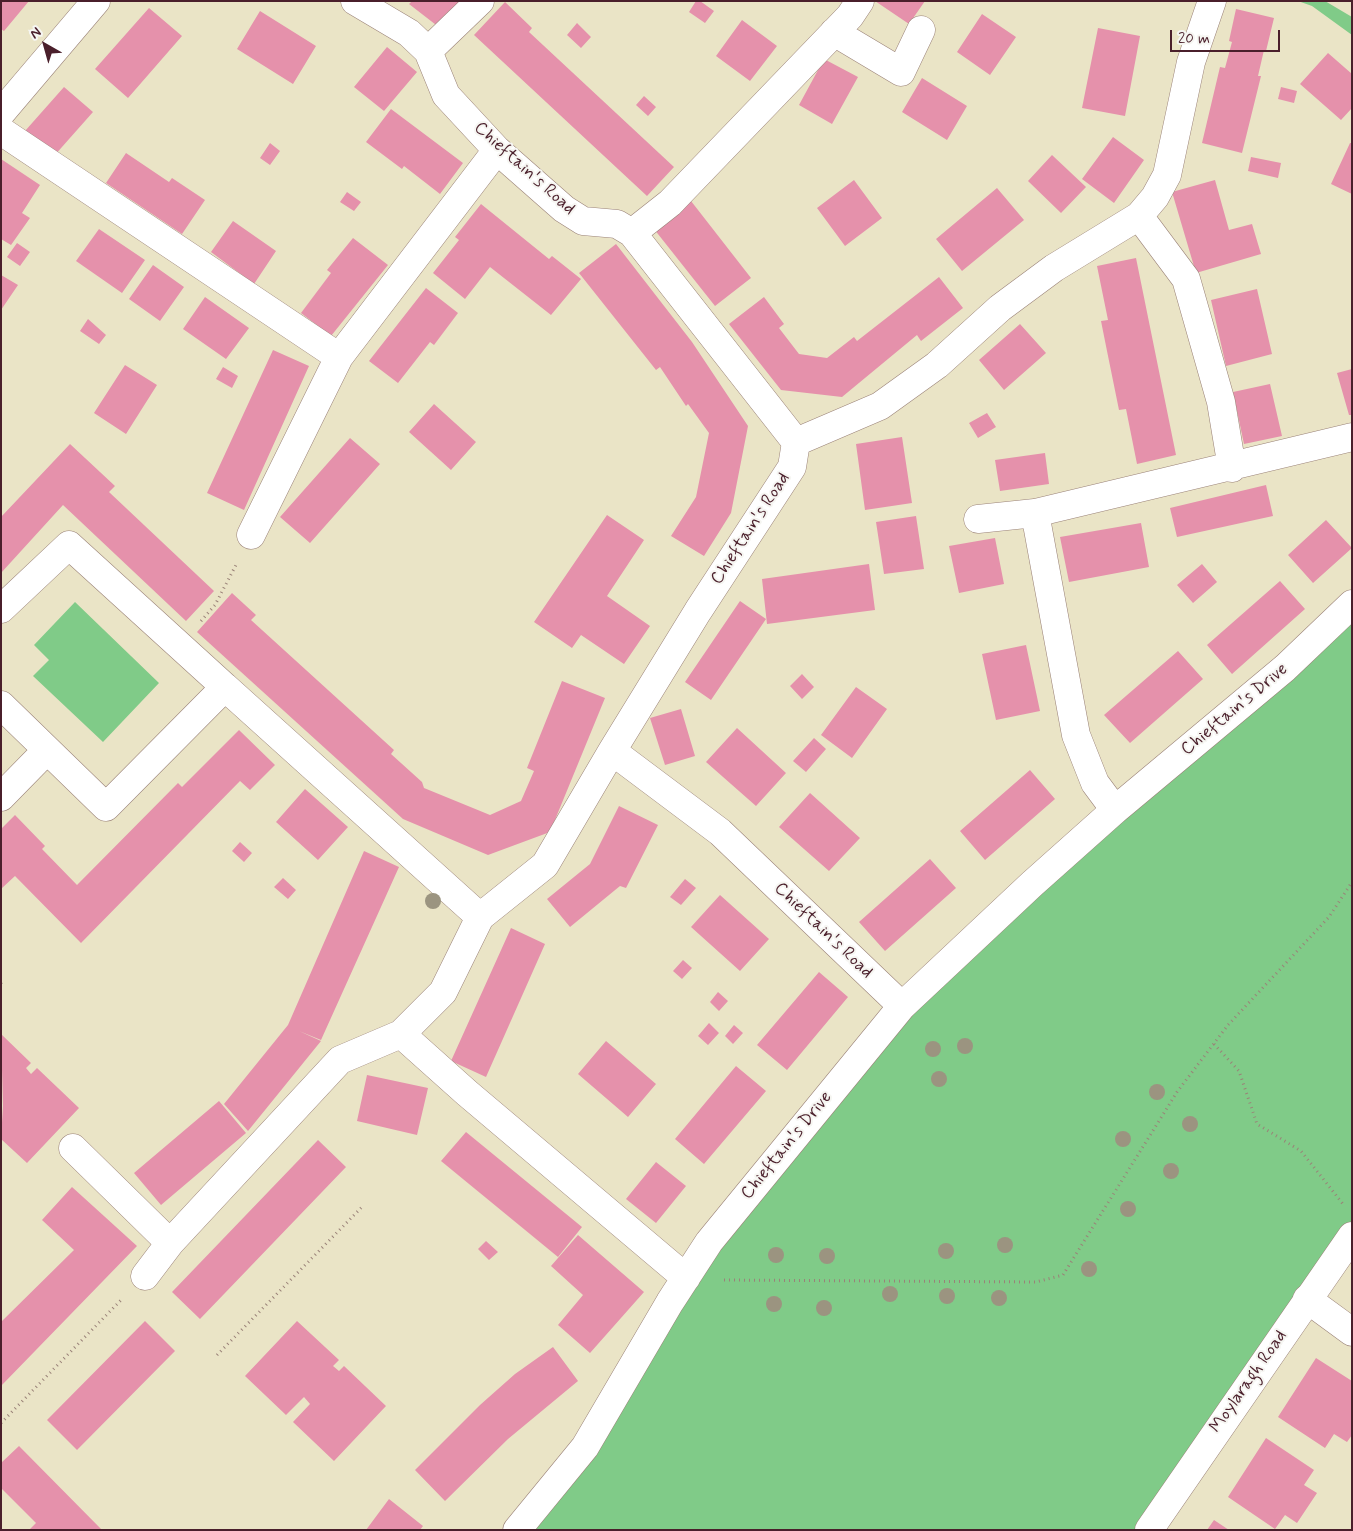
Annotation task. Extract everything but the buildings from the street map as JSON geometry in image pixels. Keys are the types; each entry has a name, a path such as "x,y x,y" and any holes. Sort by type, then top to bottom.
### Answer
{"street":[{"path":"1,113 96,1"},
{"name":"Chieftain's Road","path":"355,1 409,33 428,52 446,95 497,150 564,209 583,221 617,224 632,233 796,442 792,467 698,611 612,751 720,832 902,1006"},
{"path":"428,52 480,1"},
{"path":"632,233 670,203 834,32 860,1"},
{"path":"796,442 880,406 937,365 1000,308 1054,268 1139,216 1154,197 1167,175 1191,62 1212,1"},
{"path":"834,32 901,72 921,30"},
{"path":"1,131 339,357"},
{"path":"251,536 339,357 497,150"},
{"path":"1139,216 1186,279 1221,402 1232,468"},
{"path":"978,519 1035,513 1232,468 1352,437"},
{"path":"1035,513 1076,735 1095,783 1115,810"},
{"path":"1,609 69,545 480,916"},
{"name":"Chieftain's Drive","path":"517,1530 585,1447 709,1242 902,1006 997,915 1115,810 1285,668 1352,604"},
{"path":"1,705 106,807 225,687"},
{"path":"1,797 47,750"},
{"path":"145,1276 170,1243 340,1060 401,1034 443,992 480,916 545,865 612,751"},
{"path":"401,1034 467,1093 686,1278"},
{"path":"73,1148 170,1243"},
{"name":"Moylaragh Road","path":"1148,1530 1352,1236"},
{"path":"1307,1299 1352,1332"}],"path":[{"path":"179,645 215,605 251,536"},
{"path":"686,1278 752,1282 1036,1282 1063,1274 1177,1092 1228,1025 1329,917 1352,882"},
{"path":"1214,1044 1239,1071 1257,1124 1301,1151 1346,1208"},
{"path":"217,1355 362,1207"},
{"path":"1,1423 145,1276"}],"green space":[{"path":"1298,1 1325,1 1352,17 1352,35 1312,6"},
{"path":"75,602 159,683 103,742 33,676 49,660 34,645"},
{"path":"1352,604 1352,1236 1149,1530 517,1530 670,1302 902,1006"}]}
